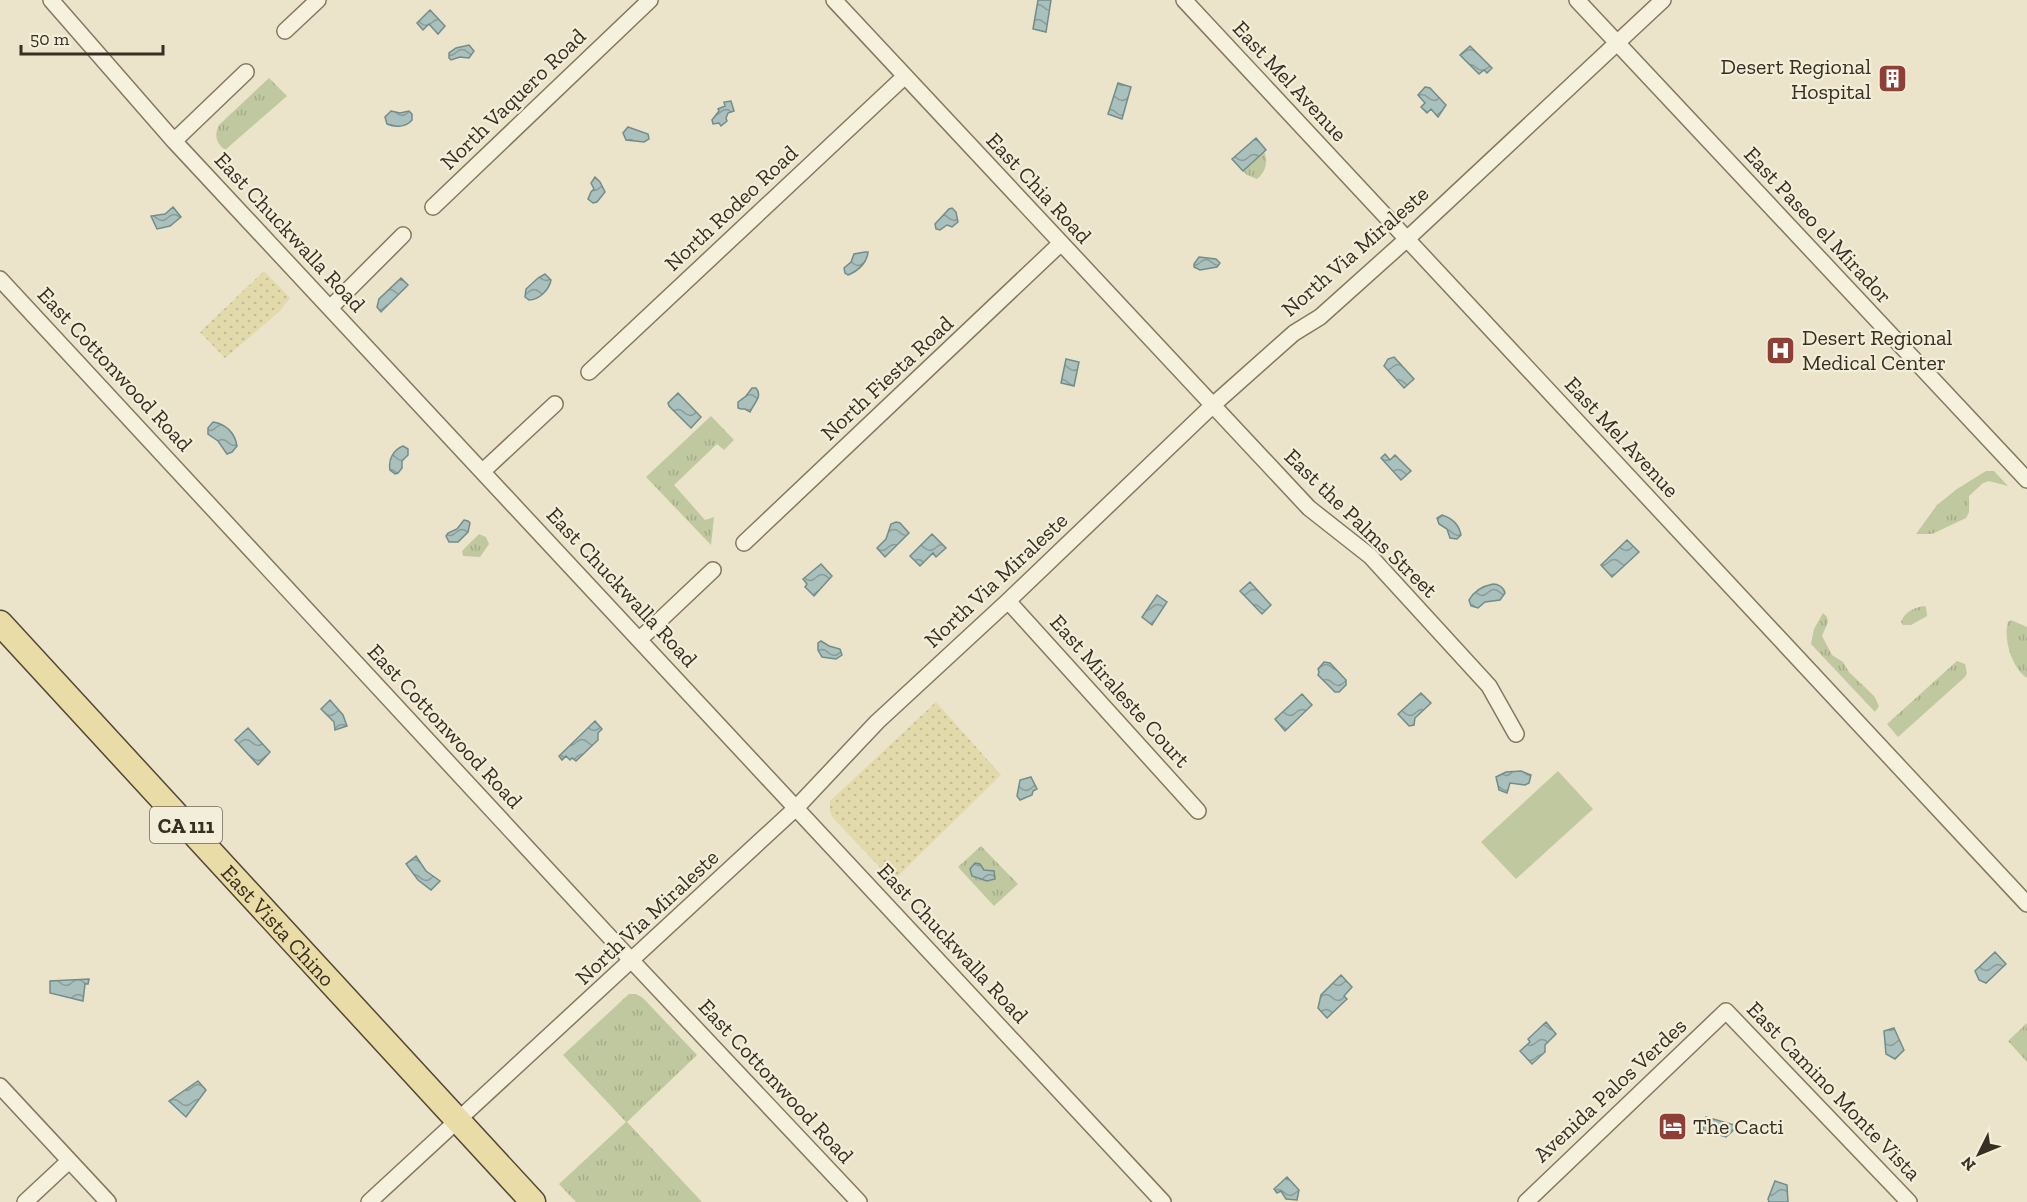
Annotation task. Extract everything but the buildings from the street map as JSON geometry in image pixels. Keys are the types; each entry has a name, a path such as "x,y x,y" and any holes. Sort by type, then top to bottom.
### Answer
{"main road":[{"name":"East Vista Chino","path":"0,623 533,1202"}],"street":[{"name":"East Chuckwalla Road","path":"51,0 174,141 1163,1202"},
{"path":"285,32 318,0"},
{"name":"North Vaquero Road","path":"433,207 650,0"},
{"name":"East Chia Road","path":"834,0 1213,405"},
{"name":"East Mel Avenue","path":"1184,0 2027,904"},
{"name":"East Paseo el Mirador","path":"1577,0 2027,480"},
{"name":"North Via Miraleste","path":"369,1202 796,808 877,722 1008,601 1213,405 1294,333 1320,317 1407,239 1663,0"},
{"path":"174,141 246,72"},
{"name":"North Rodeo Road","path":"589,372 904,77"},
{"path":"330,308 403,235"},
{"name":"North Fiesta Road","path":"744,543 1060,244"},
{"name":"East Cottonwood Road","path":"0,279 632,961 859,1202"},
{"path":"483,471 555,404"},
{"name":"East the Palms Street","path":"1213,405 1308,507 1370,556 1442,634 1489,686 1515,734"},
{"path":"640,639 713,570"},
{"name":"East Miraleste Court","path":"1008,601 1198,811"},
{"name":"Avenida Palos Verdes","path":"1526,1202 1726,1011"},
{"name":"East Camino Monte Vista","path":"1726,1011 1909,1202"},
{"path":"0,1086 108,1202"},
{"path":"25,1202 69,1161"}],"green space":[{"path":"269,78 287,96 225,150 217,139 219,125"},
{"path":"1264,152 1266,163 1262,174 1257,179 1247,175 1243,171"},
{"path":"711,416 734,440 724,450 717,444 674,485 705,520 714,517 711,545 646,477"},
{"path":"1986,471 1994,471 2008,486 1989,481 1983,483 1969,496 1969,512 1966,518 1932,534 1916,534 1937,505"},
{"path":"479,534 486,537 489,544 480,557 463,556 462,551"},
{"path":"1924,606 1927,616 1911,625 1903,625 1901,622 1907,613"},
{"path":"1823,613 1828,622 1822,636 1832,655 1843,662 1849,672 1874,696 1879,706 1875,712 1811,644 1814,629"},
{"path":"2011,620 2027,627 2027,678 2017,667 2010,653 2007,629 2008,622"},
{"path":"1957,661 1965,664 1967,673 1965,677 1898,737 1887,724"},
{"path":"1558,771 1593,809 1516,879 1481,842"},
{"path":"981,846 1018,884 994,906 958,867"},
{"path":"629,994 636,994 643,998 697,1055 627,1122 702,1202 576,1202 559,1184 626,1122 563,1055"},
{"path":"2027,1023 2027,1062 2008,1041"}],"sand":[{"path":"264,271 290,298 279,312 225,358 200,332"},
{"path":"936,702 1001,775 893,881 833,818 830,812 830,801"}],"water":[{"path":"1038,0 1051,0 1046,32 1033,29"},
{"path":"430,10 445,26 438,34 429,24 423,30 417,23"},
{"path":"469,45 474,51 469,58 460,57 451,60 449,58 449,53 456,48"},
{"path":"1470,46 1492,68 1487,73 1484,70 1479,74 1460,55"},
{"path":"1118,83 1131,87 1122,119 1108,114"},
{"path":"1425,87 1430,88 1446,105 1438,117 1431,109 1427,113 1421,107 1425,103 1418,95"},
{"path":"731,101 734,111 728,113 727,121 721,126 719,123 713,124 712,120 719,111 718,109 725,106 724,102"},
{"path":"391,111 400,113 409,111 412,114 412,120 401,126 387,124 385,117"},
{"path":"628,127 648,134 649,139 644,142 626,140 623,133"},
{"path":"1256,138 1266,150 1243,171 1232,159"},
{"path":"595,177 605,192 597,202 593,203 588,199 594,189 591,183"},
{"path":"173,207 181,217 170,226 157,229 151,216 165,214"},
{"path":"952,208 956,212 958,222 952,227 947,225 940,230 936,229 935,224"},
{"path":"868,252 861,266 848,275 845,273 844,268 851,262 854,254"},
{"path":"1199,257 1216,259 1220,263 1217,267 1200,270 1194,267"},
{"path":"545,274 551,280 548,287 543,294 529,300 525,297 526,289"},
{"path":"401,278 408,285 381,312 377,307 379,299"},
{"path":"1394,357 1414,379 1404,388 1384,366 1388,359"},
{"path":"1066,359 1079,362 1074,386 1061,383"},
{"path":"752,388 756,388 759,394 750,412 738,408 738,402"},
{"path":"678,393 701,417 691,428 669,406 668,403"},
{"path":"213,422 226,427 232,433 237,446 232,452 227,454 218,441 208,434 208,428"},
{"path":"403,446 408,449 408,455 402,461 402,468 395,474 390,470 391,459 396,450"},
{"path":"1385,454 1390,460 1395,455 1411,471 1401,480 1381,458"},
{"path":"1442,515 1457,525 1461,535 1457,539 1450,538 1447,529 1439,524 1437,518"},
{"path":"464,520 470,523 468,532 458,542 449,542 446,536 448,533 457,529"},
{"path":"900,523 909,533 885,557 877,548 886,539 891,524"},
{"path":"932,534 946,548 936,557 933,553 920,566 910,556"},
{"path":"1627,540 1639,552 1612,577 1601,565"},
{"path":"821,564 832,576 814,596 805,587 807,584 803,579"},
{"path":"1250,582 1271,605 1262,614 1240,591"},
{"path":"1493,584 1500,586 1505,593 1500,600 1485,602 1478,608 1471,606 1469,600 1473,594"},
{"path":"1157,595 1167,602 1152,625 1142,617"},
{"path":"821,641 840,649 842,655 836,659 822,657 818,650 818,643"},
{"path":"1324,662 1330,663 1346,680 1346,685 1339,692 1335,692 1318,675 1318,669"},
{"path":"1421,693 1431,703 1415,718 1414,725 1409,726 1398,714"},
{"path":"1302,694 1312,705 1285,731 1275,719"},
{"path":"330,700 343,715 347,726 335,730 334,722 321,709"},
{"path":"595,721 602,729 598,733 598,740 576,761 566,756 562,760 559,756"},
{"path":"248,728 270,752 258,765 235,740"},
{"path":"1521,771 1531,775 1529,783 1525,785 1510,783 1507,793 1499,790 1496,777 1506,772"},
{"path":"1031,777 1037,789 1032,795 1020,800 1017,796 1020,780"},
{"path":"416,856 426,871 440,881 431,890 418,880 406,864"},
{"path":"975,863 980,864 984,870 994,871 995,879 987,881 972,876 970,869"},
{"path":"1995,952 2006,964 1986,983 1979,980 1975,971"},
{"path":"1341,975 1352,987 1344,996 1347,999 1327,1018 1318,1008 1321,995"},
{"path":"89,979 88,984 85,984 83,1001 50,993 50,981"},
{"path":"1546,1022 1556,1034 1545,1045 1545,1052 1532,1064 1520,1051 1530,1042 1528,1039"},
{"path":"1894,1028 1904,1050 1895,1059 1886,1054 1884,1031"},
{"path":"198,1081 206,1090 186,1117 169,1101"},
{"path":"1706,1117 1738,1126 1726,1137 1703,1130"},
{"path":"1287,1177 1299,1190 1297,1200 1286,1199 1281,1191 1277,1193 1274,1189"},
{"path":"1775,1181 1787,1185 1788,1202 1769,1202"}],"place":[{"name":"Desert Regional Hospital","path":"1892,79"},
{"name":"Desert Regional Medical Center","path":"1781,350"},
{"name":"The Cacti","path":"1672,1126"}]}
